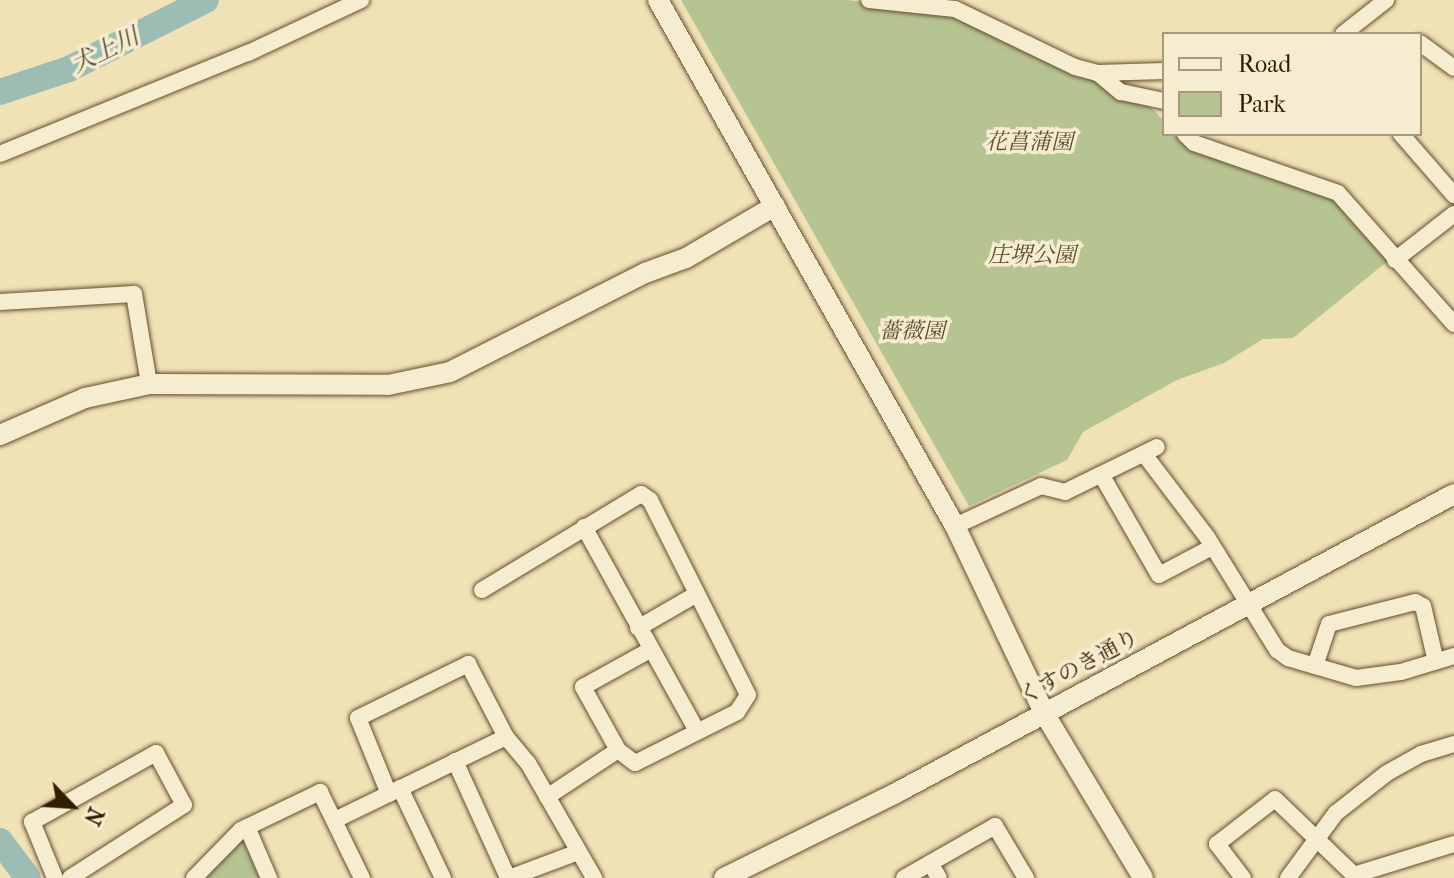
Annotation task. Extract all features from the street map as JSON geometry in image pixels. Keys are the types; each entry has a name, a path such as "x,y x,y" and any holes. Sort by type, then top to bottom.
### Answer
{"street":[{"path":"0,154 248,53 361,0"},
{"path":"658,0 955,526 1044,713 1143,878"},
{"path":"869,0 955,9 998,26 1075,67 1098,73 1162,71"},
{"path":"1346,32 1386,0"},
{"path":"1422,44 1454,68"},
{"path":"1098,73 1121,92 1158,101"},
{"path":"1187,136 1194,143 1338,193 1454,324"},
{"path":"1403,136 1454,195"},
{"path":"0,435 85,398 149,384 388,385 450,372 645,273 686,258 775,206"},
{"path":"1395,260 1454,214"},
{"path":"0,302 134,294 149,384"},
{"path":"955,526 1041,486 1065,492 1150,450 1277,650 1356,678 1454,656"},
{"path":"1102,476 1159,575 1212,547"},
{"path":"482,590 641,494 650,500 748,695 737,712 635,763 618,750 583,687 650,650"},
{"name":"くすのき通り","path":"726,878 1044,713 1454,494"},
{"path":"584,527 697,731"},
{"path":"638,628 697,594"},
{"path":"1315,666 1329,624 1415,602 1423,606 1436,662"},
{"path":"443,878 394,791 358,718 468,664 506,737 547,797 594,878"},
{"path":"335,820 506,737"},
{"path":"1288,878 1314,836 1387,773 1454,744"},
{"path":"547,797 618,750"},
{"path":"55,878 32,822 156,753 184,805 70,878"},
{"path":"455,761 508,878 578,852"},
{"path":"194,878 247,827 320,792 362,878"},
{"path":"1243,878 1217,844 1275,799 1354,875 1454,844"},
{"path":"904,878 995,826 1026,878"},
{"path":"247,827 269,878"},
{"path":"930,863 939,878"}],"green space":[{"name":"庄堺公園","path":"681,0 848,0 953,14 1149,105 1162,119 1162,136 1182,136 1335,197 1389,260 1293,338 1263,339 1224,363 1177,380 1083,432 1067,460 969,506"},
{"path":"237,841 243,841 260,878 201,878"}],"waterway":[{"name":"犬上川","path":"0,92 69,69 206,0"},
{"path":"0,841 28,878"}],"park label":[{"name":"花菖蒲園","path":"1029,143"},
{"name":"薔薇園","path":"912,332"}]}
